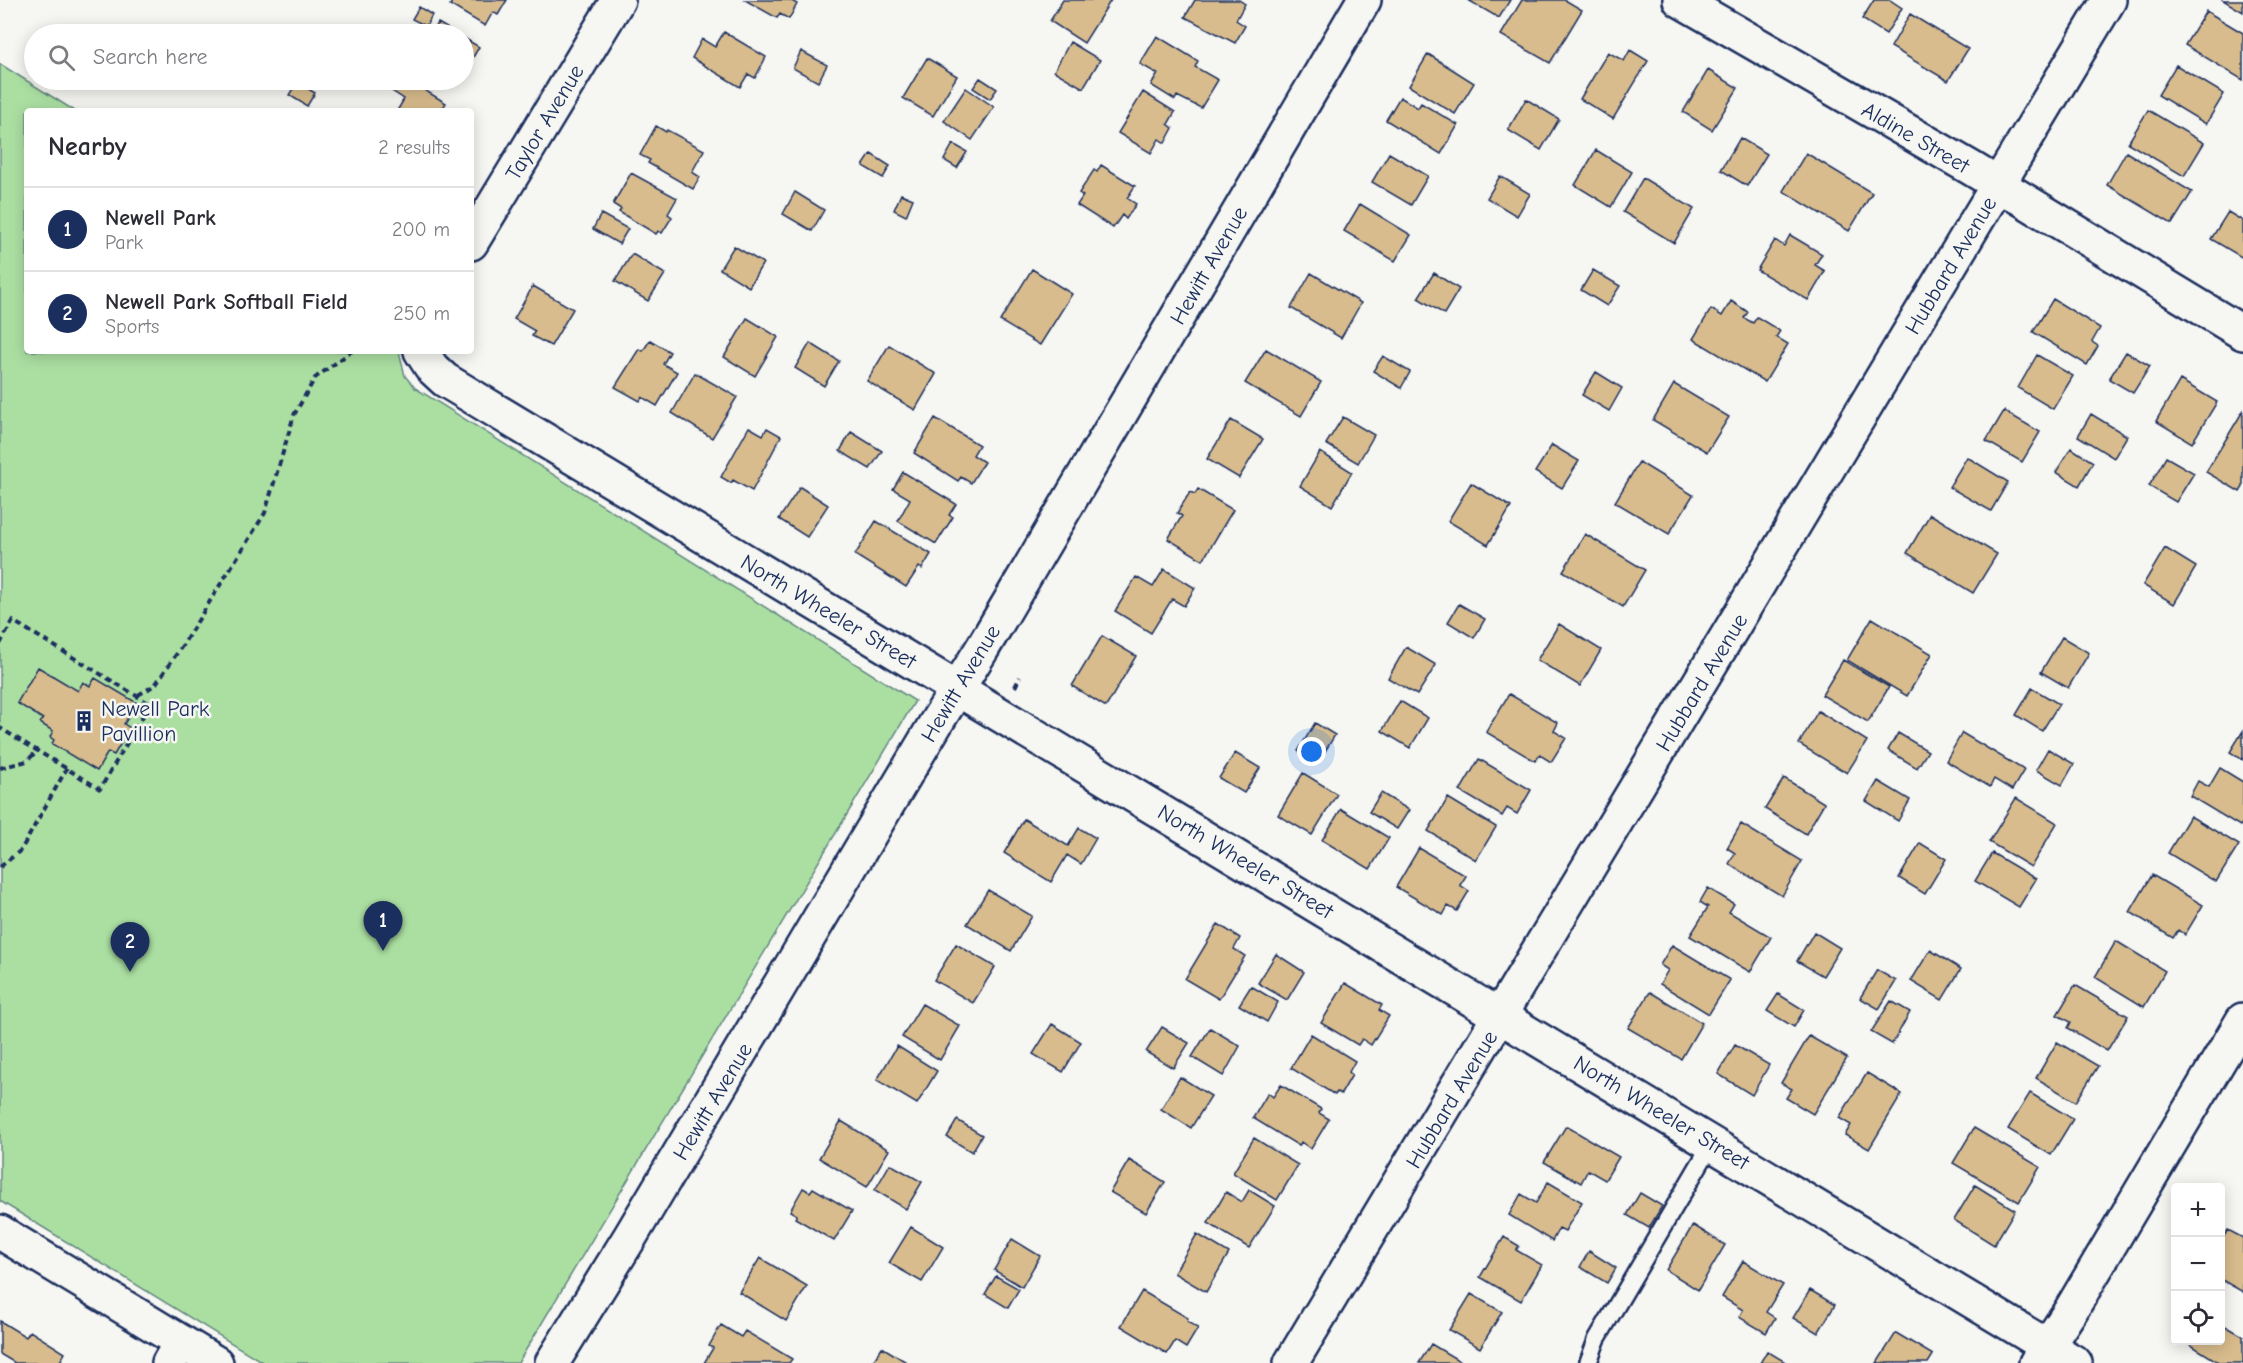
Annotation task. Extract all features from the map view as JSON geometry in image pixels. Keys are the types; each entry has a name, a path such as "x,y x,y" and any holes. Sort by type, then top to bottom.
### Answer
{"street":[{"name":"Taylor Avenue","path":"474,238 618,0"},
{"name":"Hewitt Avenue","path":"552,1363 630,1238 958,688 1364,0"},
{"name":"Aldine Street","path":"1680,0 1998,184 2243,333"},
{"name":"Hubbard Avenue","path":"1292,1363 2109,0"},
{"name":"North Wheeler Street","path":"423,354 432,368 445,380 1712,1143 2042,1354 2075,1363"},
{"path":"2042,1354 2071,1310 2243,1020"},
{"path":"0,1232 175,1352 216,1363"}],"lane":[{"path":"1588,1363 1597,1339 1712,1143"}],"path":[{"path":"138,695 155,685 265,513 294,416 315,378 348,354"},
{"path":"0,644 13,621 150,704 100,789 0,728"},
{"path":"0,768 27,761 37,751"},
{"path":"0,867 21,850 67,768"}],"green space":[{"path":"0,64 24,79 24,90 41,90 70,108 24,108 24,354 400,354 405,376 415,388 915,701 518,1363 264,1363 0,1201"}],"building":[{"path":"453,0 507,0 498,15 493,12 485,26 450,5"},
{"path":"745,0 790,0 797,4 789,19 780,14 777,18"},
{"path":"1063,0 1111,0 1084,43 1050,21"},
{"path":"1195,0 1239,0 1245,4 1236,20 1245,26 1235,43 1185,17"},
{"path":"1468,0 1510,0 1499,18"},
{"path":"1522,0 1565,0 1582,10 1550,63 1501,35"},
{"path":"1874,0 1890,0 1902,8 1886,34 1862,19"},
{"path":"2223,0 2243,0 2243,12"},
{"path":"419,7 432,15 427,24 412,19"},
{"path":"2206,11 2243,33 2243,80 2185,45"},
{"path":"1910,14 1968,49 1948,81 1891,47"},
{"path":"724,32 766,57 755,78 748,74 740,87 692,58 702,39 715,47"},
{"path":"1157,36 1198,61 1195,67 1218,80 1201,108 1177,96 1175,100 1151,85 1158,74 1140,64"},
{"path":"1070,42 1100,60 1083,88 1054,71"},
{"path":"474,44 479,47 474,56"},
{"path":"1630,50 1648,61 1613,119 1580,99 1608,52 1624,61"},
{"path":"801,51 827,65 818,82 793,68"},
{"path":"1428,54 1474,83 1455,114 1409,86"},
{"path":"927,58 957,76 933,116 903,98"},
{"path":"2176,65 2224,94 2206,124 2158,95"},
{"path":"1708,70 1738,88 1712,130 1683,112"},
{"path":"980,78 997,89 990,99 973,88"},
{"path":"966,88 994,107 972,140 944,121"},
{"path":"292,90 310,90 315,93 307,106 289,95"},
{"path":"425,90 446,103 443,108 399,108 404,99 392,91"},
{"path":"1143,92 1175,112 1168,124 1173,128 1165,143 1159,139 1151,153 1118,133"},
{"path":"1400,97 1418,108 1421,103 1458,125 1441,154 1386,120"},
{"path":"1526,99 1559,119 1541,150 1508,130"},
{"path":"2148,110 2204,143 2184,176 2128,143"},
{"path":"656,126 704,150 692,172 700,177 693,189 648,163 650,160 640,155"},
{"path":"1740,138 1767,154 1747,186 1721,170"},
{"path":"953,144 967,152 957,168 944,160"},
{"path":"1596,150 1632,172 1611,207 1575,185"},
{"path":"2126,152 2192,192 2172,224 2107,185"},
{"path":"1389,153 1428,176 1411,205 1372,182"},
{"path":"1806,153 1872,193 1849,231 1783,191"},
{"path":"871,154 890,166 883,178 863,166"},
{"path":"1101,165 1135,186 1127,198 1136,204 1126,219 1122,215 1113,228 1077,205 1083,196 1079,193 1094,170 1097,172"},
{"path":"631,173 677,198 668,214 672,217 662,233 658,231 656,234 619,212 621,209 613,204"},
{"path":"1500,176 1530,194 1517,216 1487,198"},
{"path":"1643,178 1694,209 1674,243 1623,212"},
{"path":"795,192 824,210 812,231 783,214"},
{"path":"901,194 913,199 906,216 894,210"},
{"path":"1360,204 1411,235 1395,261 1344,231"},
{"path":"2228,212 2243,221 2243,258 2211,239"},
{"path":"601,214 628,229 619,244 593,229"},
{"path":"1790,235 1822,254 1815,265 1825,271 1808,300 1757,270 1775,240 1784,246"},
{"path":"734,246 763,263 749,287 720,269"},
{"path":"632,254 665,274 648,301 615,281"},
{"path":"1032,269 1072,294 1040,345 1000,321"},
{"path":"1593,270 1620,286 1607,306 1581,290"},
{"path":"1311,273 1361,303 1341,338 1291,308"},
{"path":"1434,273 1459,289 1444,314 1418,298"},
{"path":"533,286 573,309 551,346 532,336 535,331 514,319"},
{"path":"2053,299 2100,328 2092,342 2098,346 2087,365 2033,332"},
{"path":"1731,301 1748,312 1744,318 1753,323 1757,317 1780,331 1776,337 1788,344 1765,382 1693,339 1711,309 1722,316"},
{"path":"747,318 778,337 755,376 724,357"},
{"path":"650,340 670,352 663,364 677,372 657,406 642,397 640,401 615,387 639,349 643,351"},
{"path":"810,343 839,361 824,386 795,368"},
{"path":"889,345 936,374 915,410 867,381"},
{"path":"1266,349 1321,382 1301,416 1245,383"},
{"path":"2126,352 2150,366 2133,393 2109,379"},
{"path":"2037,355 2073,376 2053,409 2018,388"},
{"path":"1383,356 1410,372 1401,388 1373,371"},
{"path":"1596,372 1622,388 1609,411 1582,395"},
{"path":"695,373 737,397 712,438 672,413"},
{"path":"2180,380 2217,402 2192,443 2156,421"},
{"path":"1674,384 1729,417 1707,452 1653,420"},
{"path":"2004,411 2040,432 2022,462 1986,441"},
{"path":"2243,411 2243,487 2240,492 2206,472"},
{"path":"2091,414 2127,436 2114,458 2078,436"},
{"path":"1343,417 1374,435 1358,463 1326,444"},
{"path":"935,418 979,445 973,455 984,462 971,483 961,477 958,481 914,453"},
{"path":"1231,420 1263,439 1239,478 1207,459"},
{"path":"749,427 763,435 767,428 781,436 752,491 733,480 731,483 721,477"},
{"path":"851,432 882,451 870,469 840,451"},
{"path":"1552,445 1579,461 1562,488 1535,472"},
{"path":"2071,448 2093,462 2079,486 2056,472"},
{"path":"1320,452 1352,472 1332,506 1300,486"},
{"path":"1967,457 2008,482 1991,511 1949,487"},
{"path":"2166,457 2194,473 2176,502 2149,486"},
{"path":"1639,462 1693,495 1669,534 1615,502"},
{"path":"903,472 956,504 949,515 953,517 936,544 898,521 910,499 893,489"},
{"path":"1471,483 1511,507 1488,545 1448,521"},
{"path":"800,487 828,505 807,537 779,519"},
{"path":"1198,489 1233,510 1203,560 1168,539 1182,516 1177,513 1190,492 1195,494"},
{"path":"1930,514 1997,554 1973,593 1907,553"},
{"path":"876,521 931,554 922,569 919,567 906,587 855,555"},
{"path":"1585,534 1645,570 1623,607 1563,571"},
{"path":"2165,548 2196,567 2174,604 2143,585"},
{"path":"1164,569 1195,588 1184,606 1172,599 1151,633 1115,611 1136,577 1153,587"},
{"path":"1459,604 1485,619 1474,638 1448,622"},
{"path":"1872,618 1932,654 1907,696 1847,660"},
{"path":"1559,624 1601,650 1580,686 1537,660"},
{"path":"1102,636 1136,656 1106,707 1072,686"},
{"path":"2062,637 2089,653 2068,688 2041,672"},
{"path":"1406,647 1436,665 1417,695 1388,678"},
{"path":"1843,660 1889,687 1868,722 1822,695"},
{"name":"Newell Park Pavillion","path":"38,667 78,691 83,682 90,686 95,678 137,703 124,724 130,728 114,755 108,752 97,771 52,744 54,740 50,737 53,731 40,723 43,719 17,703"},
{"path":"2032,688 2059,704 2042,731 2016,715"},
{"path":"1509,694 1558,723 1554,731 1566,738 1551,762 1540,755 1535,761 1486,732"},
{"path":"1400,701 1428,718 1410,748 1382,731"},
{"path":"1818,711 1867,741 1847,773 1799,744"},
{"path":"1315,723 1335,735 1318,763 1298,751"},
{"path":"2243,731 2243,760 2230,752"},
{"path":"1898,733 1928,751 1917,768 1888,750"},
{"path":"1962,733 2024,770 2012,790 1994,779 1990,787 1946,761"},
{"path":"2048,749 2074,764 2062,785 2036,770"},
{"path":"1235,753 1260,768 1244,793 1219,778"},
{"path":"1479,759 1531,790 1517,814 1507,808 1502,816 1460,791"},
{"path":"2220,768 2243,782 2243,822 2240,826 2190,796 2198,781 2209,787"},
{"path":"1303,773 1337,794 1312,835 1278,815"},
{"path":"1784,778 1824,803 1806,834 1765,809"},
{"path":"1878,781 1910,800 1898,821 1866,801"},
{"path":"1381,793 1409,810 1397,829 1369,812"},
{"path":"1448,798 1496,827 1476,860 1428,831"},
{"path":"2016,798 2057,823 2031,867 1989,842"},
{"path":"1341,809 1389,838 1370,869 1322,840"},
{"path":"2190,816 2239,845 2216,882 2168,853"},
{"path":"1024,819 1068,846 1079,828 1096,838 1081,864 1067,855 1051,882 1004,853"},
{"path":"1741,824 1802,861 1782,896 1729,864 1735,853 1727,848"},
{"path":"1920,843 1946,859 1925,894 1899,878"},
{"path":"1419,848 1466,876 1460,885 1469,891 1457,911 1448,906 1443,915 1396,887"},
{"path":"1992,853 2036,879 2019,907 1975,881"},
{"path":"2152,875 2203,905 2185,935 2178,930 2173,938 2130,912"},
{"path":"1708,888 1734,904 1729,912 1771,937 1750,972 1690,936 1708,907 1700,902"},
{"path":"988,890 1032,916 1011,951 967,924"},
{"path":"1218,924 1240,938 1234,949 1245,956 1219,999 1185,979"},
{"path":"1814,932 1840,948 1823,976 1797,961"},
{"path":"2116,941 2165,971 2144,1007 2095,977"},
{"path":"956,944 995,967 973,1003 934,980"},
{"path":"1672,945 1730,980 1709,1014 1660,984 1668,970 1660,965"},
{"path":"1930,950 1961,969 1942,1000 1911,981"},
{"path":"1276,954 1304,972 1287,1000 1258,983"},
{"path":"1877,970 1896,981 1879,1009 1860,998"},
{"path":"1345,983 1382,1005 1379,1010 1389,1016 1371,1045 1362,1039 1358,1045 1321,1023"},
{"path":"2075,985 2128,1016 2107,1051 2068,1028 2071,1022 2057,1015"},
{"path":"1251,986 1278,1002 1267,1022 1239,1005"},
{"path":"1650,992 1702,1023 1681,1059 1628,1028"},
{"path":"1778,994 1804,1010 1794,1027 1767,1011"},
{"path":"1891,1001 1910,1012 1892,1044 1871,1032"},
{"path":"922,1004 960,1026 940,1060 902,1037"},
{"path":"1052,1024 1081,1042 1063,1072 1033,1054"},
{"path":"1162,1027 1189,1043 1173,1068 1146,1052"},
{"path":"1210,1028 1240,1046 1223,1076 1192,1057"},
{"path":"1311,1034 1355,1061 1349,1072 1352,1075 1341,1094 1337,1092 1335,1095 1291,1068"},
{"path":"1809,1036 1847,1058 1813,1114 1786,1098 1792,1089 1781,1083"},
{"path":"2057,1042 2098,1066 2076,1102 2036,1078"},
{"path":"1735,1045 1769,1065 1752,1095 1718,1074"},
{"path":"897,1046 937,1071 917,1104 877,1080"},
{"path":"1867,1073 1902,1094 1869,1149 1845,1135 1851,1125 1839,1118"},
{"path":"1180,1077 1211,1096 1191,1128 1161,1109"},
{"path":"1281,1085 1321,1109 1319,1113 1329,1119 1311,1149 1301,1142 1299,1146 1253,1118 1268,1093 1273,1097"},
{"path":"2030,1093 2073,1119 2051,1155 2008,1129"},
{"path":"957,1120 982,1135 972,1152 947,1137"},
{"path":"841,1121 889,1150 867,1187 819,1158"},
{"path":"1566,1126 1619,1157 1605,1180 1588,1170 1581,1183 1544,1162"},
{"path":"1974,1128 2040,1167 2019,1202 1953,1163"},
{"path":"1254,1138 1298,1165 1277,1200 1233,1173"},
{"path":"1129,1160 1165,1182 1146,1213 1110,1192"},
{"path":"890,1164 922,1182 906,1209 875,1190"},
{"path":"1548,1182 1582,1202 1565,1231 1559,1228 1552,1241 1509,1215 1521,1194 1536,1203"},
{"path":"1975,1185 2015,1210 1994,1245 1954,1220"},
{"path":"803,1188 810,1192 813,1188 852,1211 834,1241 795,1218 797,1215 790,1211"},
{"path":"1249,1190 1275,1206 1249,1248 1208,1223 1226,1192 1242,1202"},
{"path":"1640,1193 1662,1206 1649,1228 1627,1215"},
{"path":"1693,1225 1725,1245 1698,1290 1666,1270"},
{"path":"911,1227 943,1247 922,1282 889,1263"},
{"path":"2228,1230 2243,1238 2243,1292 2225,1282 2225,1234"},
{"path":"1197,1234 1229,1253 1206,1292 1174,1273"},
{"path":"1504,1237 1519,1246 1516,1250 1542,1265 1521,1301 1480,1277"},
{"path":"1012,1239 1040,1256 1022,1287 994,1270"},
{"path":"1589,1251 1616,1268 1607,1283 1580,1267"},
{"path":"760,1258 807,1286 786,1321 739,1292"},
{"path":"1743,1261 1783,1285 1766,1312 1775,1318 1766,1333 1739,1317 1743,1310 1722,1297"},
{"path":"996,1276 1019,1289 1008,1308 985,1294"},
{"path":"1810,1290 1835,1305 1818,1333 1793,1318"},
{"path":"1142,1291 1188,1318 1187,1321 1198,1328 1186,1348 1175,1341 1167,1354 1121,1326"},
{"path":"1471,1294 1502,1312 1480,1348 1449,1330"},
{"path":"0,1321 26,1337 30,1331 65,1353 59,1363 15,1363 0,1354"},
{"path":"721,1325 741,1337 745,1331 792,1359 789,1363 704,1363 713,1348 709,1346"},
{"path":"2225,1326 2243,1336 2243,1363 2220,1363 2191,1345 2225,1345"},
{"path":"1896,1333 1933,1355 1928,1363 1877,1363"},
{"path":"1431,1344 1463,1363 1419,1363"},
{"path":"882,1347 908,1363 872,1363"},
{"path":"1767,1351 1787,1363 1760,1363"}],"place":[{"name":"Newell Park Pavillion","path":"84,721"},
{"name":"Newell Park","path":"383,951"},
{"name":"Newell Park Softball Field","path":"130,972"}]}
